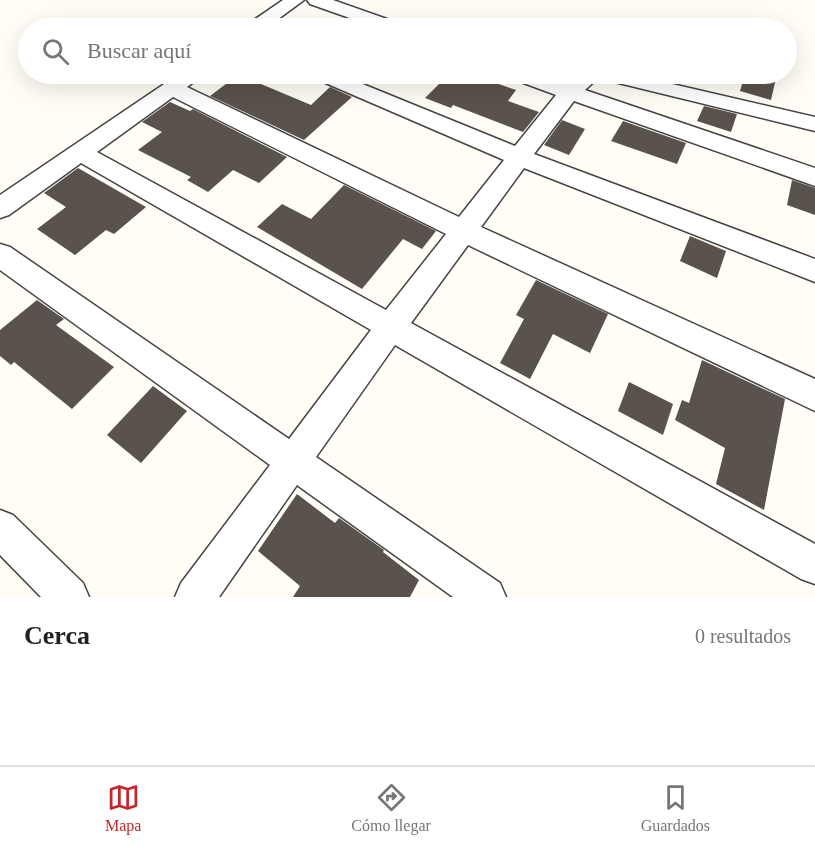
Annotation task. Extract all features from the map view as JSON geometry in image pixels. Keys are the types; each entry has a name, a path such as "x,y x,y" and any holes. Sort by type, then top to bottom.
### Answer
{"street":[{"path":"269,18 295,0"},
{"path":"316,0 366,18"},
{"path":"0,208 177,84"},
{"path":"345,84 519,157 815,271"},
{"path":"544,84 815,177"},
{"path":"195,597 390,328 519,157 569,93 579,84"},
{"path":"647,84 815,124"},
{"path":"171,88 464,231 815,395"},
{"path":"79,152 815,565"},
{"path":"0,255 486,597"},
{"path":"0,528 69,597"}],"building":[{"path":"226,84 261,84 311,105 330,87 352,97 304,140 210,96"},
{"path":"439,84 499,84 516,90 508,101 539,112 523,132 453,105 451,108 425,98"},
{"path":"742,84 775,84 771,100 740,91"},
{"path":"170,102 190,111 193,109 287,157 259,183 233,170 208,192 187,180 191,177 138,150 162,132 142,122"},
{"path":"704,106 737,114 731,132 697,121"},
{"path":"562,120 585,129 569,155 544,145"},
{"path":"623,121 686,143 677,164 611,141"},
{"path":"78,168 146,207 114,234 106,230 75,255 37,229 66,207 44,193"},
{"path":"792,180 815,188 815,215 787,205"},
{"path":"344,185 436,231 422,249 403,239 362,289 257,227 282,204 311,219"},
{"path":"690,236 726,251 717,278 680,261"},
{"path":"536,280 608,314 590,353 553,334 530,379 500,363 524,319 516,315"},
{"path":"37,300 64,319 56,325 114,367 72,409 14,362 11,365 0,356 0,330"},
{"path":"702,360 785,399 764,510 716,484 725,448 675,420 682,400 689,403"},
{"path":"629,382 673,404 663,435 618,411"},
{"path":"153,386 187,411 141,463 107,435"},
{"path":"297,494 335,523 339,518 384,550 383,552 419,580 410,597 293,597 300,586 258,551"}]}
